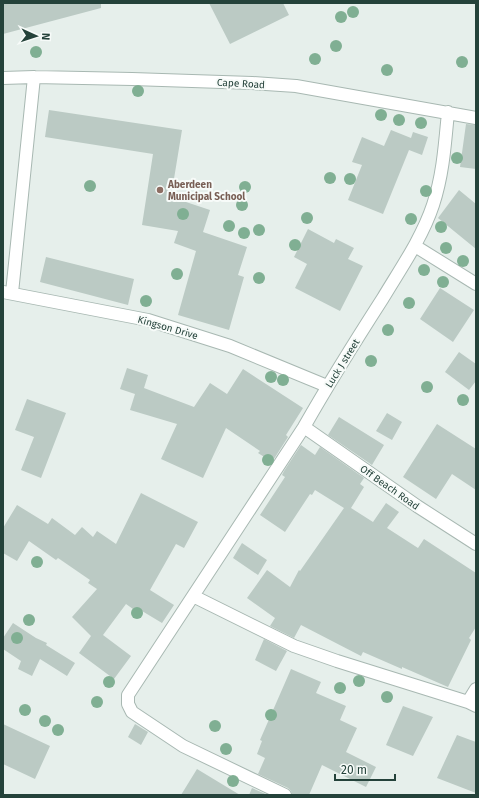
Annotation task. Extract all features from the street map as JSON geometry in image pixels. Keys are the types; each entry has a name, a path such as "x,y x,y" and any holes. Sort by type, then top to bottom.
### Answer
{"street":[{"name":"Cape Road","path":"3,78 34,77 190,80 296,86 476,118"},
{"path":"8,293 34,77"},
{"name":"Luck J street","path":"285,795 183,746 132,712 128,704 128,696 304,427 327,386 415,246 433,206 440,180 448,112"},
{"path":"415,246 476,284"},
{"name":"Kingson Drive","path":"8,293 148,320 230,346 327,386"},
{"name":"Off Beach Road","path":"304,427 417,506 476,544"},
{"path":"193,596 294,646 337,661 472,704 476,689"}],"building":[{"path":"3,3 101,3 101,8 3,34"},
{"path":"209,3 283,3 289,15 230,44"},
{"path":"49,110 182,130 171,197 210,210 203,232 247,247 238,275 244,277 229,330 178,315 196,251 174,243 178,231 142,225 153,154 45,137"},
{"path":"466,124 476,125 476,169 460,167"},
{"path":"391,130 411,138 413,132 428,137 422,155 409,150 383,214 348,200 362,165 352,162 362,137 384,146"},
{"path":"459,190 476,204 476,249 438,218"},
{"path":"308,229 334,243 336,239 354,248 348,259 363,266 340,311 295,288 307,264 294,257"},
{"path":"46,257 134,279 128,305 40,282"},
{"path":"440,288 474,310 453,342 420,319"},
{"path":"459,352 476,364 476,381 469,390 445,372"},
{"path":"127,368 148,375 144,388 194,407 210,383 227,394 243,369 303,408 286,435 288,437 272,462 258,453 260,451 226,428 203,478 161,459 177,424 130,410 135,394 120,389"},
{"path":"27,399 66,413 41,478 21,470 34,437 15,430"},
{"path":"387,413 402,422 392,440 376,431"},
{"path":"339,417 384,445 372,465 328,435"},
{"path":"437,424 476,449 476,490 452,474 436,499 403,477"},
{"path":"301,445 315,455 320,447 364,478 360,484 364,487 351,508 373,522 386,503 399,512 387,528 418,548 424,539 476,573 476,627 469,638 471,640 448,687 363,652 361,656 301,625 294,638 270,626 275,618 247,598 267,570 290,587 299,570 300,571 344,508 315,490 312,495 310,494 285,532 260,515 285,477 282,475 284,471"},
{"path":"141,493 198,522 184,548 176,544 150,590 174,605 162,623 142,611 140,614 126,604 103,635 131,656 114,679 79,653 91,636 72,617 97,589 88,583 90,580 58,558 56,560 29,541 17,561 3,553 3,528 17,505 48,524 52,518 75,535 82,527 93,537 97,531 116,544"},
{"path":"242,543 267,560 258,575 233,558"},
{"path":"13,623 36,638 47,643 46,645 75,663 67,676 40,659 32,676 18,669 21,661 3,649 3,638"},
{"path":"264,639 287,651 276,671 255,660"},
{"path":"291,669 321,682 316,693 346,706 340,720 357,728 346,752 376,767 366,787 322,765 309,795 292,795 288,788 258,774 265,758 257,754 262,741 260,740"},
{"path":"403,706 433,717 413,756 386,745"},
{"path":"3,724 50,746 35,779 3,764"},
{"path":"135,724 148,732 141,745 128,737"},
{"path":"457,735 476,742 476,793 437,778"},
{"path":"197,769 240,795 181,795"},
{"path":"252,788 268,795 249,795"}],"place":[{"name":"Aberdeen Municipal School","path":"160,190"}]}
